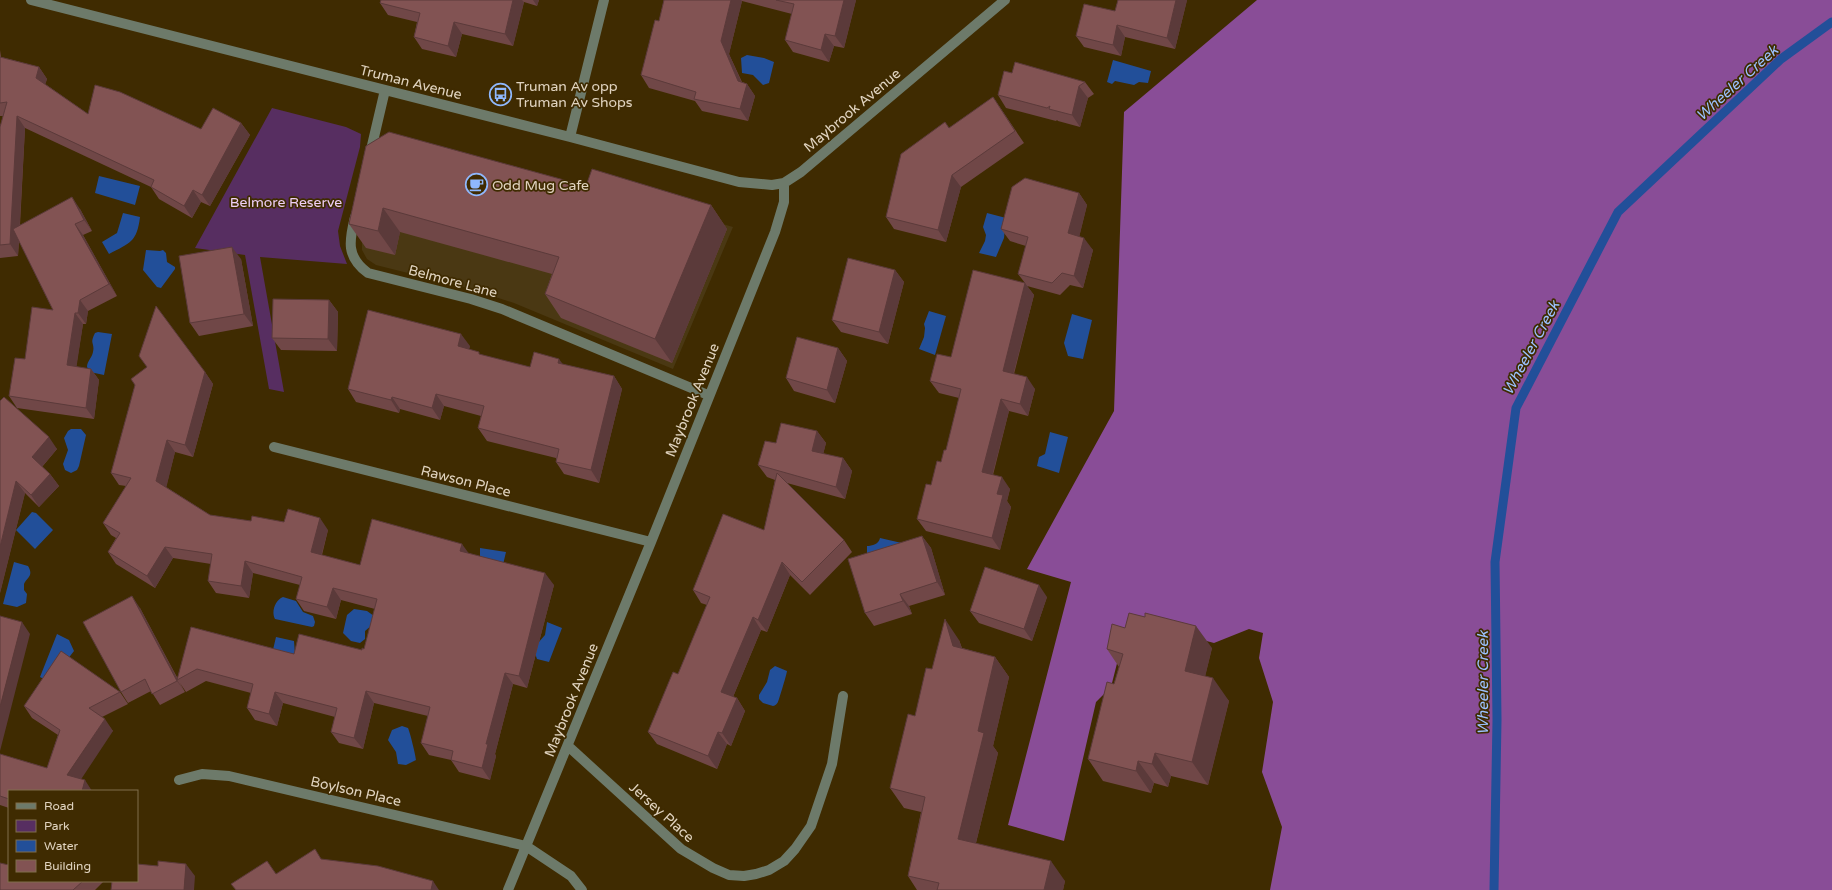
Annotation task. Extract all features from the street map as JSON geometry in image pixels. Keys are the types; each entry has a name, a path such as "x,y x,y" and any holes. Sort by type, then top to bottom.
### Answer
{"street":[{"name":"Truman Avenue","path":"31,0 570,136 739,182 772,185 784,183"},
{"path":"570,136 604,0"},
{"name":"Maybrook Avenue","path":"508,890 568,746 708,395 775,232 784,202 784,183 801,172 1005,0"},
{"path":"368,164 385,90"},
{"name":"Belmore Lane","path":"357,209 350,243 352,254 359,267 368,273 471,299 502,309 708,395"},
{"name":"Rawson Place","path":"274,447 650,542"},
{"name":"Jersey Place","path":"568,746 681,850 729,875 744,876 756,874 769,870 784,861 795,849 811,826 832,764 843,696"},
{"name":"Boylson Place","path":"179,780 202,774 229,776 526,846"},
{"path":"526,846 571,876 582,890"}],"shaded area":[{"path":"1257,0 1832,0 1832,890 1270,890 1282,827 1262,772 1273,702 1259,658 1263,633 1249,629 1214,643 1128,620 1111,687 1096,702 1064,841 1008,825 1071,582 1027,569 1114,411 1124,112"},
{"path":"606,190 733,227 673,369 514,303 464,287 376,265 367,259 362,250 362,231"}],"green space":[{"name":"Belmore Reserve","path":"272,108 346,127 361,134 360,147 338,231 340,246 347,264 260,257 284,392 269,389 245,255 195,248"}],"water":[{"path":"747,55 764,58 774,62 769,83 763,85 753,75 742,73 741,58"},
{"path":"1113,60 1151,71 1148,83 1139,82 1134,85 1115,81 1112,84 1107,82"},
{"path":"99,176 140,186 135,205 95,193"},
{"path":"123,213 140,217 137,232 131,241 109,254 102,242 117,233"},
{"path":"987,213 1006,218 1004,238 996,257 979,253 985,241 986,235 983,227"},
{"path":"146,250 163,250 166,253 167,262 175,267 161,288 157,287 143,270"},
{"path":"929,311 946,316 935,355 919,349 924,337 924,324"},
{"path":"1072,314 1092,320 1083,359 1068,356 1064,343"},
{"path":"95,333 112,334 104,375 90,372 87,367 93,352 93,337"},
{"path":"71,429 81,429 86,435 79,466 77,470 71,473 65,470 63,464 68,450 64,438"},
{"path":"1050,432 1068,437 1059,473 1037,466 1039,457 1045,454"},
{"path":"32,512 36,513 53,530 35,549 16,530"},
{"path":"880,538 906,544 867,561 867,546 877,543"},
{"path":"480,548 506,552 497,590 480,558"},
{"path":"14,562 28,566 30,569 30,574 24,584 24,590 27,594 26,603 17,607 3,604"},
{"path":"283,597 296,601 303,612 313,616 315,622 314,626 312,627 275,619 273,613 274,606"},
{"path":"354,609 367,611 374,616 372,625 365,631 365,639 360,643 351,641 343,633 347,615"},
{"path":"547,622 562,628 549,662 537,659 535,653 538,643 545,635"},
{"path":"57,634 69,640 74,651 50,682 40,677"},
{"path":"276,637 294,641 295,654 267,675"},
{"path":"775,666 787,671 778,702 773,706 763,703 759,699 759,695 767,682 770,670"},
{"path":"402,726 408,728 416,760 406,765 398,764 396,752 388,740 392,730"}],"building":[{"path":"381,0 513,0 505,34 454,22 448,46 414,37 420,13 380,3"},
{"path":"664,0 731,0 721,41 738,81 747,84 740,109 694,99 696,92 641,75 655,20 659,21"},
{"path":"776,0 844,0 835,36 825,34 821,50 785,40 794,4"},
{"path":"1118,0 1176,0 1167,38 1117,25 1113,45 1076,36 1084,4 1115,11"},
{"path":"0,57 39,67 36,78 88,114 95,85 120,92 201,129 213,108 241,123 202,195 193,190 184,206 151,187 154,180 17,116 10,244 0,245 0,127 7,102 0,103"},
{"path":"1015,62 1085,82 1079,86 1072,115 1049,109 1050,106 1047,108 998,95 1004,71 1012,73"},
{"path":"993,97 1015,131 952,175 938,230 886,217 901,154 945,122 949,128"},
{"path":"389,132 586,186 592,169 711,205 655,339 545,294 559,257 383,208 378,231 349,224 366,146"},
{"path":"1025,178 1079,193 1068,233 1084,238 1074,276 1062,273 1052,283 1018,274 1028,237 1001,229 1012,187"},
{"path":"72,197 84,220 75,224 109,284 80,300 78,313 75,313 67,365 91,369 86,408 9,396 15,358 25,359 32,307 53,310 13,229"},
{"path":"232,247 244,314 190,323 179,256"},
{"path":"848,258 895,270 879,332 832,320"},
{"path":"973,270 1025,283 1003,371 1027,377 1020,404 1001,399 982,472 1002,477 997,494 1003,495 992,538 917,519 926,484 931,485 937,461 941,462 944,450 946,450 961,389 930,381 937,354 951,357"},
{"path":"273,299 329,300 328,339 272,338"},
{"path":"156,306 205,372 185,445 167,440 156,481 210,515 251,521 252,516 284,522 288,509 320,518 311,552 360,565 372,519 462,544 460,551 545,573 519,676 505,673 486,744 488,744 482,768 451,760 453,751 421,743 430,707 366,691 354,738 331,732 337,708 275,692 269,714 247,708 253,684 197,669 177,680 191,627 294,654 299,634 362,650 362,648 364,649 377,599 333,588 327,607 296,599 302,577 245,561 241,586 208,581 212,554 165,547 147,576 108,552 120,533 103,523 131,478 111,473 135,385 131,379 147,367 139,356"},
{"path":"368,310 461,334 458,346 479,352 479,354 530,367 534,352 559,359 558,363 614,376 591,470 556,462 559,449 478,428 484,406 436,394 432,408 392,397 391,400 348,389"},
{"path":"797,337 838,348 827,390 786,378"},
{"path":"4,397 49,437 32,457 50,474 31,495 16,481 0,547 0,401"},
{"path":"781,423 817,431 812,451 843,458 836,487 758,465 765,441 776,443"},
{"path":"777,473 844,540 802,582 782,562 758,620 753,617 721,692 737,698 722,733 718,732 708,756 648,732 673,672 678,674 710,597 693,590 723,514 764,530"},
{"path":"922,536 937,582 900,594 903,601 865,613 848,559"},
{"path":"985,567 1039,585 1024,629 970,611"},
{"path":"132,596 177,681 152,694 145,679 121,692 83,622"},
{"path":"1129,613 1145,617 1145,613 1196,626 1185,671 1213,678 1192,762 1155,753 1152,764 1138,761 1136,771 1088,759 1107,682 1114,684 1123,654 1107,649 1112,624 1125,628"},
{"path":"0,616 22,622 0,707"},
{"path":"945,619 953,646 995,657 978,731 984,733 958,839 1051,861 1044,890 937,890 939,883 908,876 925,797 890,788 908,714 915,716 926,668 932,669"},
{"path":"61,651 120,692 89,708 105,719 67,775 85,780 82,790 8,790 8,799 0,796 0,754 47,768 60,730 24,706"},
{"path":"315,849 321,859 378,866 433,881 431,890 236,890 231,884 267,861 276,874"},
{"path":"158,861 186,864 184,890 111,890 112,882 138,882 138,864 158,866"},
{"path":"0,863 8,865 8,882 82,882 73,890 0,890"}],"waterway":[{"name":"Wheeler Creek","path":"1494,890 1497,720 1495,562 1516,408 1618,212 1781,59 1832,22"}],"place":[{"name":"Truman Av opp Truman Av Shops","path":"501,94"},
{"name":"Odd Mug Cafe","path":"477,185"}]}
